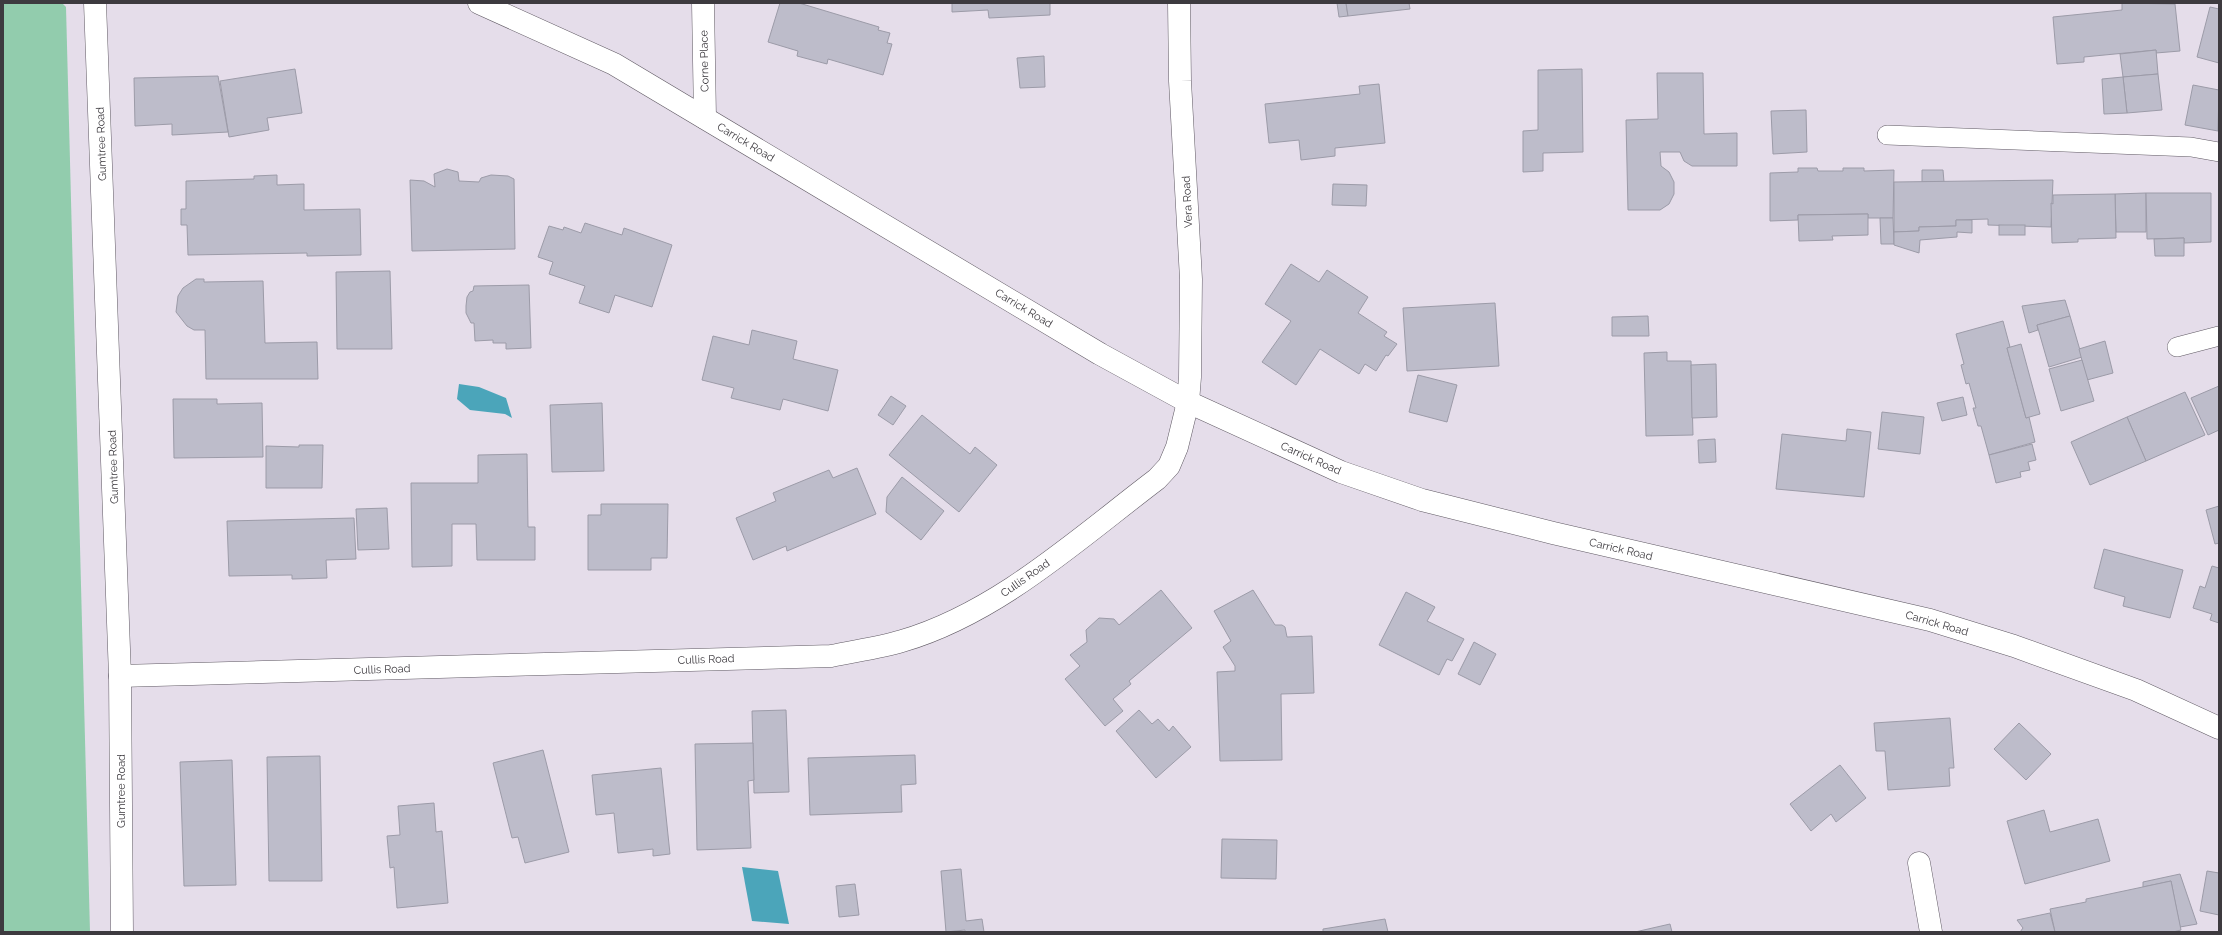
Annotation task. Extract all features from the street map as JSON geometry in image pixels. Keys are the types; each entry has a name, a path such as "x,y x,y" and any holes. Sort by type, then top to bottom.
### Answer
{"street":[{"name":"Gumtree Road","path":"96,3 120,676 122,932"},
{"name":"Carrick Road","path":"479,3 614,64 1100,354 1188,402 1341,472 1422,500 1553,533 1930,620 2014,646 2129,687 2219,728"},
{"name":"Corne Place","path":"703,3 705,118"},
{"name":"Vera Road","path":"1179,3 1180,81 1191,278 1188,402"},
{"name":"Cullis Road","path":"120,676 831,656 902,641 958,619 1017,585 1157,479 1169,466 1177,447 1188,402"},
{"path":"1918,863 1931,932"}],"lane":[{"path":"1887,135 2184,146 2219,152"},
{"path":"2177,347 2219,336"}],"green space":[{"path":"3,3 62,3 66,7 90,932 3,932"}],"water":[{"path":"459,384 479,387 506,398 512,418 505,414 470,410 457,399"},
{"path":"742,867 778,871 789,924 752,921"}],"building":[{"path":"780,3 799,3 879,27 878,30 890,33 887,43 892,44 883,75 828,59 827,64 797,56 798,51 768,42"},
{"path":"952,3 1050,3 1050,15 989,18 988,10 952,12"},
{"path":"1337,3 1346,3 1348,16 1339,17"},
{"path":"1346,3 1409,3 1410,9 1348,16"},
{"path":"2122,3 2175,4 2180,51 2156,53 2156,50 2084,57 2084,62 2057,64 2053,17 2122,10"},
{"path":"2210,7 2219,9 2219,63 2197,57"},
{"path":"2156,50 2158,74 2123,77 2120,54"},
{"path":"1044,56 1045,87 1020,88 1017,58"},
{"path":"295,69 302,113 267,118 269,130 229,137 220,81"},
{"path":"1582,69 1583,152 1543,153 1543,171 1523,172 1523,131 1538,130 1538,70"},
{"path":"1657,73 1703,73 1704,134 1737,133 1737,166 1692,166 1684,161 1680,152 1660,152 1661,166 1669,172 1674,182 1674,194 1669,204 1660,210 1628,210 1626,120 1658,119"},
{"path":"2158,74 2162,110 2127,113 2123,77"},
{"path":"218,76 228,132 172,135 172,124 135,126 134,78"},
{"path":"2123,77 2127,113 2104,114 2102,79"},
{"path":"1379,84 1385,143 1335,148 1335,156 1301,160 1299,140 1269,143 1265,104 1360,94 1359,86"},
{"path":"2193,85 2219,90 2218,131 2185,125"},
{"path":"1806,110 1807,152 1773,154 1771,111"},
{"path":"1798,168 1817,168 1818,171 1843,171 1843,168 1864,168 1864,171 1894,170 1893,218 1868,218 1868,214 1798,215 1798,220 1770,221 1770,173 1798,172"},
{"path":"447,169 458,172 459,181 479,182 481,178 491,175 508,176 514,179 515,249 412,251 410,180 424,181 435,187 434,174"},
{"path":"1922,170 1943,170 1944,182 1922,182"},
{"path":"277,175 277,185 304,184 304,210 360,209 361,255 307,256 307,253 188,255 187,225 181,225 181,209 186,209 186,181 254,179 254,176"},
{"path":"2053,180 2051,227 1988,225 1988,219 1956,220 1956,226 1919,227 1919,231 1894,232 1894,182"},
{"path":"1333,184 1367,185 1366,206 1332,205"},
{"path":"2146,193 2146,232 2116,232 2115,194"},
{"path":"2146,193 2211,193 2211,242 2184,243 2184,238 2147,239"},
{"path":"2115,194 2116,238 2078,239 2078,242 2052,243 2051,203 2053,204 2053,195"},
{"path":"1868,214 1868,235 1832,236 1833,240 1799,241 1798,215"},
{"path":"1880,218 1893,218 1894,244 1881,244"},
{"path":"1956,220 1972,220 1972,233 1957,232 1957,237 1920,240 1919,253 1894,245 1894,232 1919,231 1919,227 1956,226"},
{"path":"585,223 622,235 624,228 672,245 652,307 615,295 609,313 579,303 585,286 549,274 553,262 538,257 549,226 563,230 564,227 581,233"},
{"path":"1999,225 2025,225 2025,235 1999,235"},
{"path":"2184,238 2184,256 2155,256 2154,239"},
{"path":"1291,264 1319,282 1327,270 1368,297 1358,313 1387,332 1384,336 1397,344 1388,356 1386,355 1376,371 1365,364 1359,374 1320,349 1296,385 1262,362 1291,321 1265,304"},
{"path":"390,271 392,349 337,349 336,272"},
{"path":"196,279 204,279 204,282 263,281 265,343 317,342 318,379 206,379 205,330 194,330 187,326 176,312 178,296 183,288"},
{"path":"529,285 531,348 506,349 506,343 493,343 493,340 475,341 474,323 471,323 466,313 467,297 470,292 473,291 474,286"},
{"path":"2065,300 2070,316 2037,325 2038,330 2029,333 2022,306"},
{"path":"1495,303 1499,366 1407,371 1403,308"},
{"path":"1648,316 1649,336 1612,336 1612,317"},
{"path":"2070,316 2082,357 2049,367 2037,325"},
{"path":"2003,321 2010,347 2007,348 2026,418 2029,417 2035,442 1989,455 1981,426 1978,426 1973,408 1976,408 1969,383 1966,384 1961,365 1964,364 1956,334"},
{"path":"752,330 797,341 793,359 838,370 828,411 783,399 780,410 731,398 734,388 702,380 713,336 749,345"},
{"path":"2105,341 2113,373 2087,380 2079,349"},
{"path":"2021,344 2040,414 2026,418 2007,348"},
{"path":"1667,352 1667,361 1691,361 1693,435 1646,436 1644,353"},
{"path":"2082,360 2094,401 2061,411 2049,369"},
{"path":"1716,364 1717,417 1692,418 1691,365"},
{"path":"1418,375 1457,385 1447,422 1409,412"},
{"path":"2219,386 2219,430 2208,435 2191,398"},
{"path":"2185,392 2205,435 2146,461 2127,417"},
{"path":"891,396 906,406 893,425 878,415"},
{"path":"1963,397 1967,415 1942,421 1937,403"},
{"path":"173,399 217,399 217,404 262,403 263,457 174,458"},
{"path":"602,403 604,471 552,472 550,405"},
{"path":"1882,412 1924,417 1920,454 1878,449"},
{"path":"922,415 970,454 975,447 997,465 959,512 889,455"},
{"path":"2127,417 2146,461 2090,485 2071,442"},
{"path":"1847,429 1871,432 1864,497 1776,489 1782,434 1846,441"},
{"path":"1715,439 1716,462 1699,463 1698,440"},
{"path":"2032,444 2036,460 2028,462 2030,470 2020,472 2021,477 1996,483 1989,455"},
{"path":"299,445 323,445 322,488 266,488 266,446 299,447"},
{"path":"527,454 528,527 535,527 535,560 477,560 476,524 452,524 452,566 412,567 411,483 478,483 478,455"},
{"path":"857,468 876,514 787,551 786,546 753,560 736,518 776,501 773,493 829,470 833,478"},
{"path":"902,477 944,511 921,540 886,512 887,497"},
{"path":"601,504 668,504 667,558 651,558 651,570 588,570 588,515 601,515"},
{"path":"2219,506 2219,543 2215,544 2206,510"},
{"path":"387,508 389,549 358,550 356,509"},
{"path":"354,518 356,559 326,560 327,578 292,579 292,575 229,576 227,521"},
{"path":"2104,549 2183,570 2170,618 2123,606 2125,597 2094,588"},
{"path":"2212,566 2219,568 2219,623 2210,620 2212,614 2193,608 2200,586 2205,588"},
{"path":"1161,590 1192,628 1129,681 1131,684 1113,699 1123,711 1105,726 1065,679 1080,666 1070,655 1087,642 1086,630 1099,618 1114,619 1119,625"},
{"path":"1253,590 1275,625 1282,625 1285,627 1287,637 1312,636 1314,693 1281,694 1282,760 1220,761 1217,672 1235,671 1235,666 1223,647 1231,641 1214,611"},
{"path":"1406,592 1435,607 1427,621 1464,639 1452,661 1447,659 1439,675 1379,645"},
{"path":"1474,642 1496,654 1480,685 1458,674"},
{"path":"786,710 789,792 754,793 752,711"},
{"path":"1139,710 1152,724 1158,719 1169,731 1173,726 1191,747 1156,778 1116,731"},
{"path":"1950,718 1954,768 1949,768 1950,786 1888,790 1885,751 1876,751 1874,723"},
{"path":"2019,723 2051,754 2026,780 1994,749"},
{"path":"753,743 754,780 748,781 751,848 697,850 695,744"},
{"path":"543,750 569,852 525,863 518,837 512,838 493,763"},
{"path":"915,755 916,784 901,785 902,812 810,815 808,758"},
{"path":"320,756 322,881 269,881 267,757"},
{"path":"232,760 236,885 184,886 180,762"},
{"path":"1840,765 1866,798 1836,822 1831,814 1811,831 1790,804"},
{"path":"661,768 670,854 653,856 653,849 618,853 614,813 596,815 592,775"},
{"path":"434,803 436,832 442,831 448,903 397,908 394,867 390,868 387,836 400,835 398,806"},
{"path":"2044,810 2050,832 2098,819 2110,861 2025,884 2007,821"},
{"path":"1222,839 1277,840 1276,879 1221,878"},
{"path":"961,869 966,921 982,919 984,932 965,932 965,930 946,932 941,871"},
{"path":"2207,871 2219,873 2219,915 2200,911"},
{"path":"2180,874 2197,924 2180,927 2171,881 2143,887 2143,882"},
{"path":"2171,881 2181,930 2173,932 2055,932 2050,909 2086,902 2086,899"},
{"path":"855,884 859,915 839,917 836,886"},
{"path":"2050,913 2055,932 2020,932 2023,928 2017,920"},
{"path":"1385,919 1388,932 1323,932 1323,929"},
{"path":"1670,924 1672,932 1635,932"}]}
